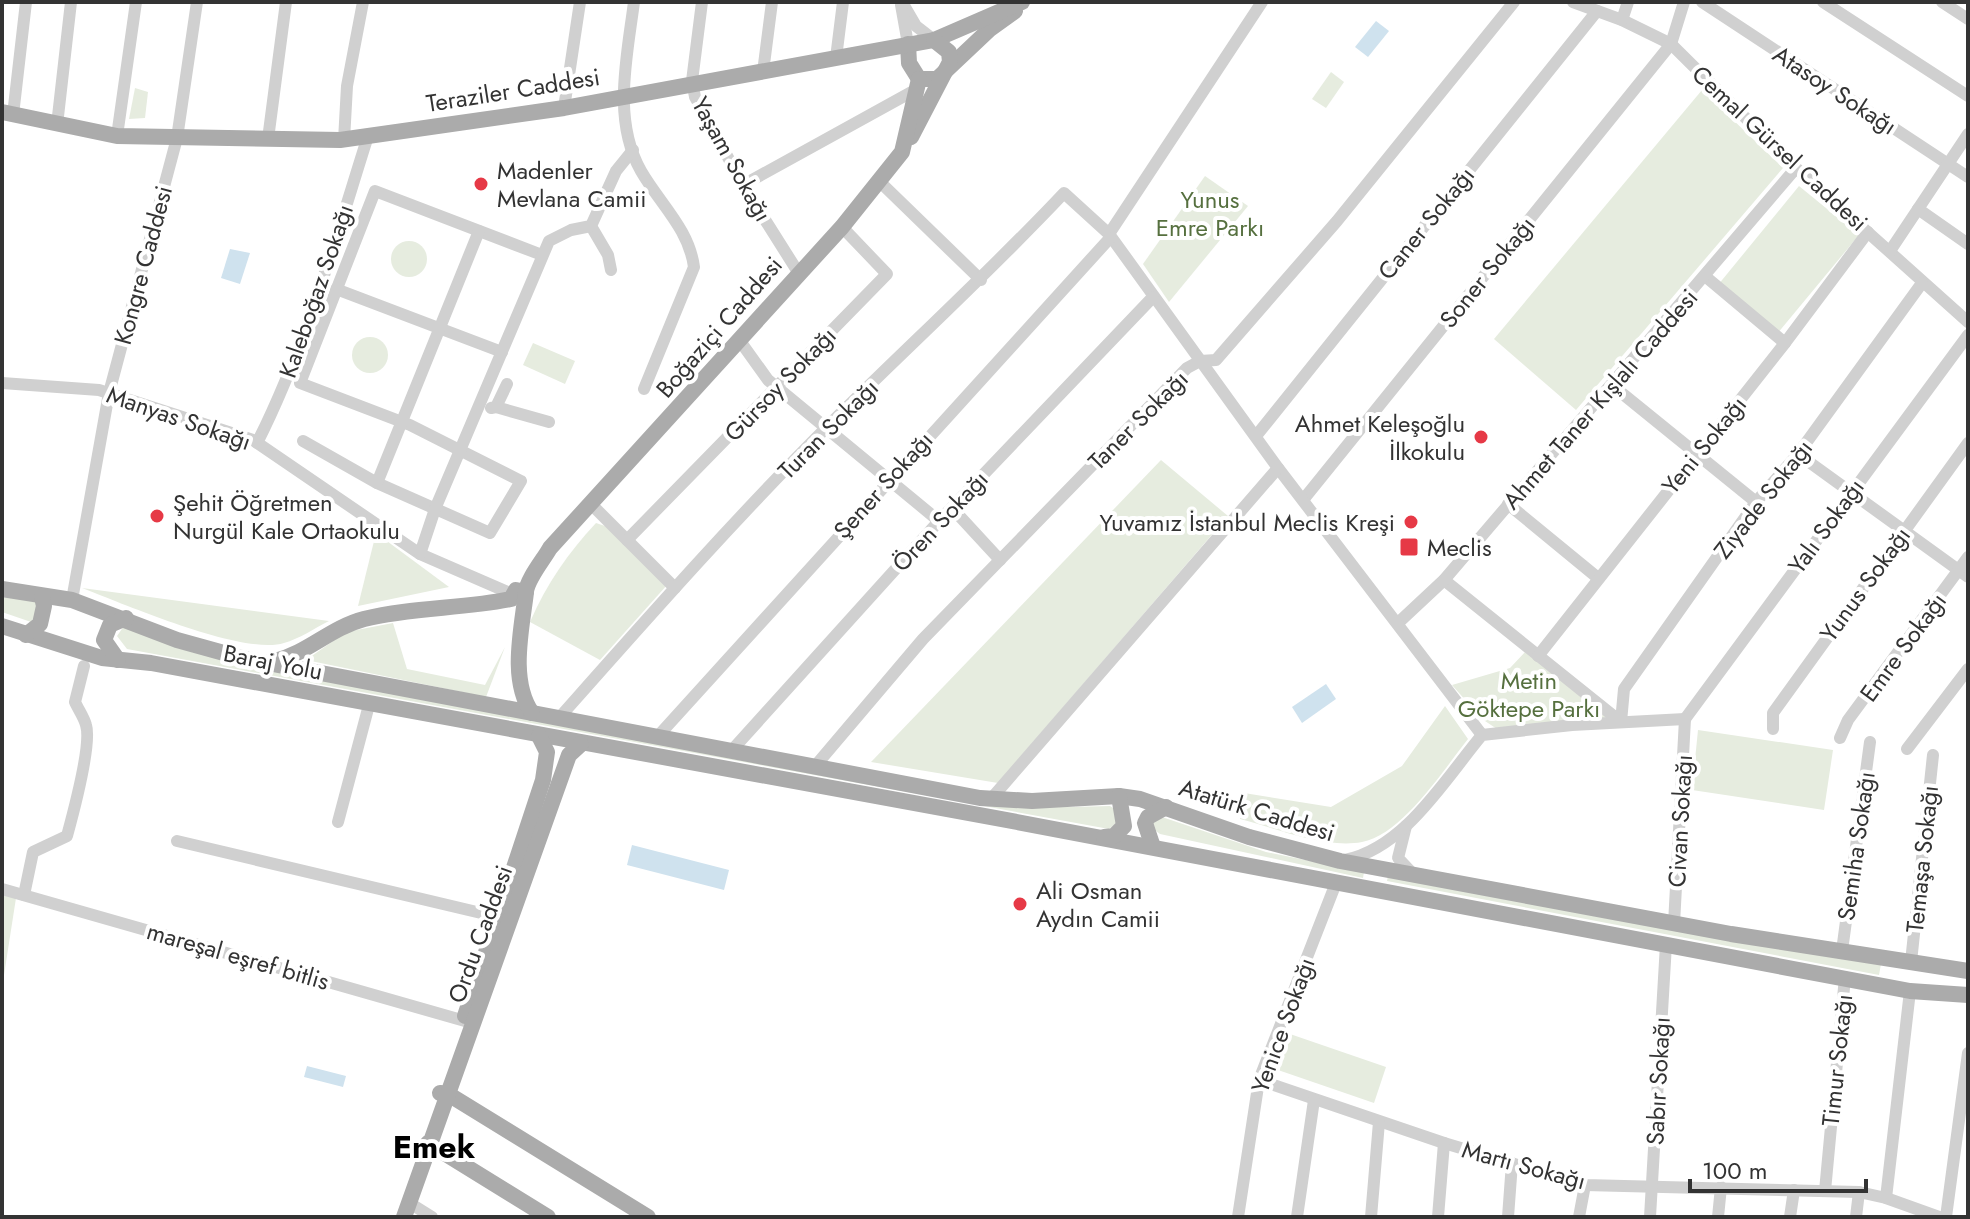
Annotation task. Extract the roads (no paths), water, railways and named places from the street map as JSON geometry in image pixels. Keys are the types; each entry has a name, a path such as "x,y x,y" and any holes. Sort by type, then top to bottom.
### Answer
{"main road":[{"name":"Teraziler Caddesi","path":"8,114 117,136 344,140 564,108 934,40 1024,2"},
{"name":"Teraziler Caddesi","path":"947,71 990,29 1024,2"},
{"path":"902,152 947,71 949,52 934,40"},
{"path":"908,44 909,63 918,84 937,79 947,71"},
{"name":"Boğaziçi Caddesi","path":"518,597 550,548 842,227 902,152 918,84"},
{"name":"Baraj Yolu","path":"2,589 72,600 126,618 177,640 269,663 532,713"},
{"path":"26,635 40,624 44,606 42,597"},
{"path":"269,663 302,653 322,637 363,619 518,597 520,691 532,713"},
{"path":"118,660 104,640 110,625 126,618"},
{"name":"Baraj Yolu","path":"2,626 118,660 539,736"},
{"name":"Atatürk Caddesi","path":"532,713 991,799 1119,796 1166,807 1249,837 1340,861 1674,924 1968,971"},
{"name":"Atatürk Caddesi","path":"539,736 1153,847 1910,991 1968,995"},
{"name":"Ordu Caddesi","path":"468,1022 498,917 543,780 547,752 539,736"},
{"name":"Ordu Caddesi","path":"406,1210 468,1022 569,755 581,744"},
{"path":"1102,838 1114,836 1124,826 1119,796"},
{"path":"1153,847 1145,823 1148,817 1166,807"},
{"path":"1886,986 1895,974 1889,959"},
{"path":"1931,965 1922,978 1931,993"},
{"path":"443,1094 648,1217"},
{"path":"428,1143 548,1217"}],"street":[{"path":"8,114 26,2"},
{"path":"57,125 71,2"},
{"path":"117,136 136,2"},
{"name":"Kongre Caddesi","path":"72,600 109,393 177,138 197,2"},
{"path":"268,139 286,2"},
{"path":"344,140 347,86 363,2"},
{"path":"564,108 580,2"},
{"path":"634,2 623,97 633,150 640,170 691,246 694,267 644,389"},
{"path":"692,86 702,2"},
{"path":"763,72 772,2"},
{"path":"836,58 843,2"},
{"path":"901,2 916,26 934,40"},
{"path":"901,2 908,44"},
{"name":"Şener Sokağı","path":"659,735 1109,236 1262,2"},
{"name":"Taner Sokağı","path":"817,764 923,639 1187,368 1200,361 1216,360 1337,221 1514,2"},
{"name":"Cemal Gürsel Caddesi","path":"1573,2 1622,20 1671,44 1796,168 1968,322"},
{"path":"1622,20 1628,2"},
{"path":"1671,44 1684,2"},
{"name":"Atasoy Sokağı","path":"1702,2 1968,177"},
{"path":"1823,2 1968,96"},
{"path":"1942,2 1968,19"},
{"name":"Caner Sokağı","path":"1256,436 1597,11"},
{"name":"Soner Sokağı","path":"1303,500 1671,44"},
{"path":"743,185 918,84"},
{"name":"Yaşam Sokağı","path":"692,86 743,185 798,272"},
{"path":"1890,251 1968,134"},
{"name":"Kaleboğaz Sokağı","path":"257,443 276,406 325,272 368,136"},
{"path":"591,226 616,171 633,150"},
{"name":"Ahmet Taner Kışlalı Caddesi","path":"1398,623 1444,580 1613,386 1796,168"},
{"path":"879,181 981,280"},
{"path":"303,441 377,483 490,533 521,481 402,422 300,383 375,191 542,255"},
{"name":"Turan Sokağı","path":"559,718 675,588 827,427 981,280 1064,193 1109,236"},
{"path":"1918,209 1968,244"},
{"path":"420,554 435,509 549,241 571,230 591,226"},
{"path":"591,226 608,255 611,270"},
{"name":"Gürsoy Sokağı","path":"627,540 887,274 842,227"},
{"path":"377,483 479,231"},
{"name":"Yeni Sokağı","path":"1538,656 1785,343 1868,232"},
{"path":"1109,236 1278,468 1482,735"},
{"path":"1706,277 1785,343"},
{"name":"Ziyade Sokağı","path":"1621,722 1624,689 1756,502 1798,454 1922,283"},
{"path":"336,289 502,352"},
{"name":"Ören Sokağı","path":"733,749 939,521 1153,297"},
{"name":"Yalı Sokağı","path":"1685,719 1968,335"},
{"path":"740,341 777,387 939,521"},
{"name":"Manyas Sokağı","path":"2,383 109,393 257,443 420,554 518,597"},
{"path":"496,407 507,384"},
{"path":"1613,386 1756,502"},
{"path":"477,413 496,407 549,422"},
{"name":"Yunus Sokağı","path":"1773,729 1773,713 1968,443"},
{"path":"1798,454 1963,574"},
{"path":"991,799 1278,468"},
{"path":"590,503 675,588"},
{"path":"1508,504 1598,578"},
{"path":"952,508 1000,560"},
{"name":"Emre Sokağı","path":"1840,738 1848,720 1963,574 1968,557"},
{"path":"1444,580 1621,722"},
{"path":"24,895 33,852 67,836 73,814 86,744 87,726 75,702 84,666"},
{"path":"1907,749 1968,669"},
{"path":"338,822 369,705"},
{"path":"1340,861 1374,849 1407,824 1482,735 1685,719"},
{"name":"Civan Sokağı","path":"1674,924 1685,719"},
{"name":"Semiha Sokağı","path":"1842,951 1870,742"},
{"name":"Temaşa Sokağı","path":"1911,962 1933,755"},
{"path":"1407,824 1398,858 1414,875"},
{"path":"177,841 498,917"},
{"name":"Yenice Sokağı","path":"1238,1217 1259,1080 1336,883"},
{"name":"mareşal eşref bitlis","path":"2,889 468,1022"},
{"name":"Sabır Sokağı","path":"1650,1217 1666,944"},
{"name":"Timur Sokağı","path":"1825,1191 1845,977"},
{"path":"1886,1198 1910,991"},
{"path":"1946,1217 1968,1053"},
{"name":"Martı Sokağı","path":"1259,1080 1444,1143 1585,1185 1859,1192 1939,1217"},
{"path":"1297,1217 1314,1100"},
{"path":"1371,1217 1379,1122"},
{"path":"1438,1217 1444,1143"},
{"path":"1508,1217 1512,1163"},
{"path":"1579,1217 1585,1185"},
{"path":"1718,1217 1721,1187"},
{"path":"1790,1217 1794,1190"},
{"path":"1856,1217 1859,1192"},
{"path":"406,1210 432,1217"}],"water":[{"path":"1376,21 1389,31 1368,57 1355,47"},
{"path":"230,249 250,253 240,284 221,278"},
{"path":"1326,684 1336,699 1302,723 1292,707"},
{"path":"632,845 729,870 724,890 627,865"},
{"path":"307,1066 346,1076 343,1087 304,1077"}],"place":[{"name":"Madenler Mevlana Camii","path":"481,184"},
{"name":"Ahmet Keleşoğlu İlkokulu","path":"1481,437"},
{"name":"Şehit Öğretmen Nurgül Kale Ortaokulu","path":"157,516"},
{"name":"Yuvamız İstanbul Meclis Kreşi","path":"1411,522"},
{"name":"Meclis","path":"1409,547"},
{"name":"Ali Osman Aydın Camii","path":"1020,904"}],"district":[{"name":"Emek","path":"434,1147"}],"park label":[{"name":"Yunus Emre Parkı","path":"1210,213"},
{"name":"Metin Göktepe Parkı","path":"1529,694"}]}
